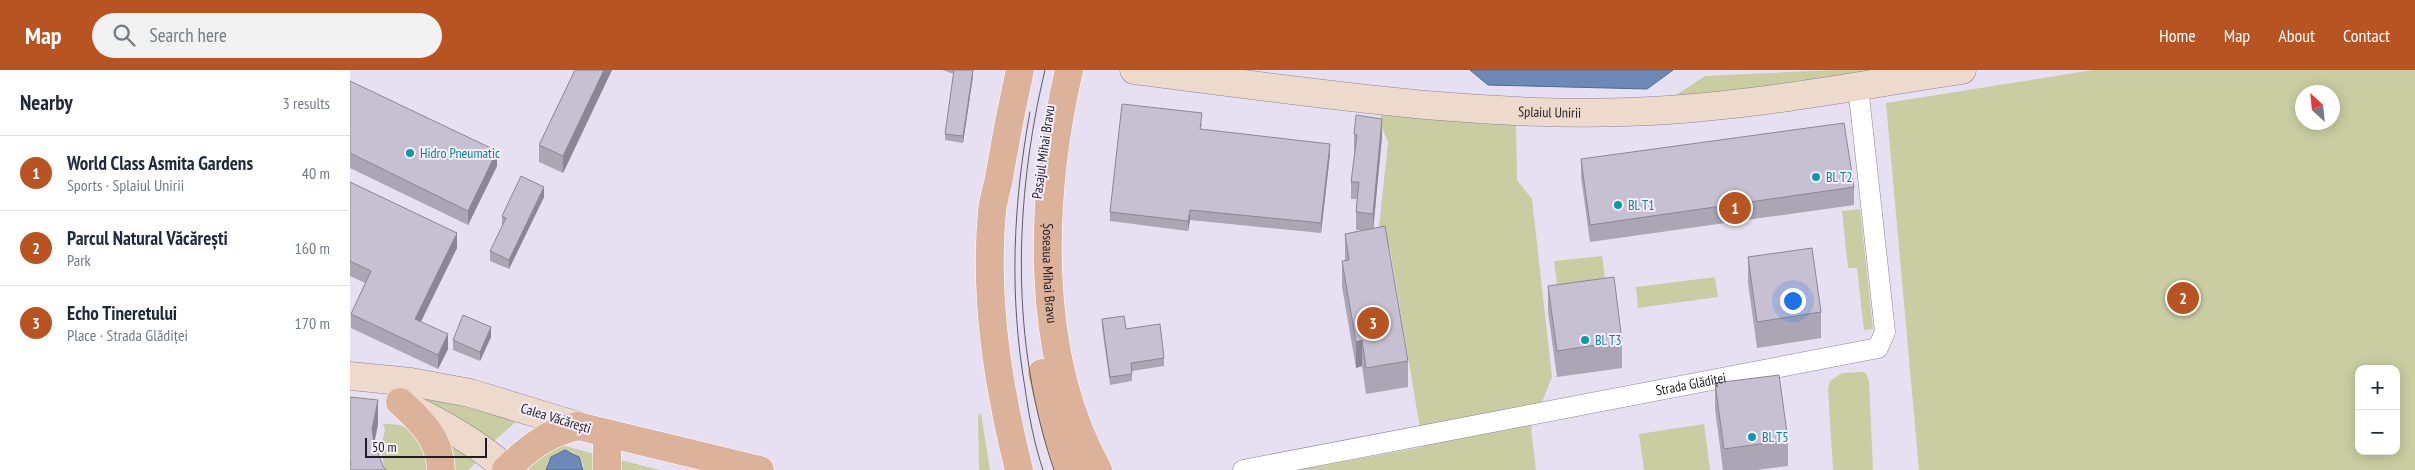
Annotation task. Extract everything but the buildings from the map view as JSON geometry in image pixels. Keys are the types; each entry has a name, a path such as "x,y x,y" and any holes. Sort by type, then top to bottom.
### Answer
{"main road":[{"path":"1019,470 1007,423 996,363 990,298 990,256 993,204 1020,70"},
{"name":"Pasajul Mihai Bravu","path":"1030,70 1010,187 1003,270 1005,322 1010,365 1034,470"},
{"name":"Pasajul Mihai Bravu","path":"1057,70 1048,113 1036,193 1033,270 1035,319 1041,367 1056,432 1068,470"},
{"name":"Șoseaua Mihai Bravu","path":"1069,70 1051,170 1049,277 1055,341 1064,385 1078,433 1098,470"},
{"name":"Splaiul Unirii","path":"1134,70 1384,100 1556,112 1652,111 1690,108 1962,70"},
{"name":"Calea Văcărești","path":"350,377 449,426 492,456 507,470"},
{"name":"Calea Văcărești","path":"350,377 411,382 470,393 607,434 760,470"},
{"path":"400,402 421,422 435,439 440,456 441,470"},
{"path":"507,470 538,440 562,430 578,426"},
{"path":"607,434 607,470"}],"street":[{"name":"Strada Glădiței","path":"1243,470 1878,348 1885,332 1858,86"}],"green space":[{"path":"1833,70 1897,70 1652,111 1705,76"},
{"path":"2093,70 2415,70 2415,470 1919,470 1886,103"},
{"path":"1381,113 1516,125 1517,180 1532,199 1552,377 1531,429 1536,470 1298,470 1423,447 1390,248 1379,228 1388,142 1380,123"},
{"path":"1860,209 1873,329 1864,330 1857,268 1848,268 1842,211"},
{"path":"1602,256 1606,286 1558,292 1554,261"},
{"path":"1715,277 1718,297 1638,308 1636,287"},
{"path":"1842,373 1866,373 1869,381 1873,470 1833,470 1828,389 1830,381"},
{"path":"423,396 518,420 494,441 421,400"},
{"path":"981,413 990,470 979,470 978,417"},
{"path":"383,424 399,425 416,437 426,456 427,470 384,470 381,446 385,430"},
{"path":"1704,424 1710,470 1644,470 1639,434"},
{"path":"550,445 565,446 598,455 595,470 583,470 584,466 575,453 570,451 560,452 552,456 546,470 530,470 523,464"},
{"path":"451,446 478,461 468,470 450,470"},
{"path":"616,459 661,470 614,470"}],"water":[{"path":"1470,70 1673,70 1647,89 1488,85"},
{"path":"565,450 579,457 583,470 546,470 551,457"}],"tram line":[{"path":"1045,70 1027,169 1021,271 1030,372 1040,421 1054,470"},
{"path":"1030,112 1024,146 1017,215 1015,284 1020,353 1034,440 1043,470"}],"place":[{"name":"Hidro Pneumatic","path":"410,153"},
{"name":"Bl. T2","path":"1816,177"},
{"name":"Bl. T1","path":"1618,205"},
{"name":"World Class Asmita Gardens","path":"1735,208"},
{"name":"Parcul Natural Văcărești","path":"2183,298"},
{"name":"Echo Tineretului","path":"1373,323"},
{"name":"Bl. T3","path":"1585,340"},
{"name":"Bl. T5","path":"1752,437"}]}
